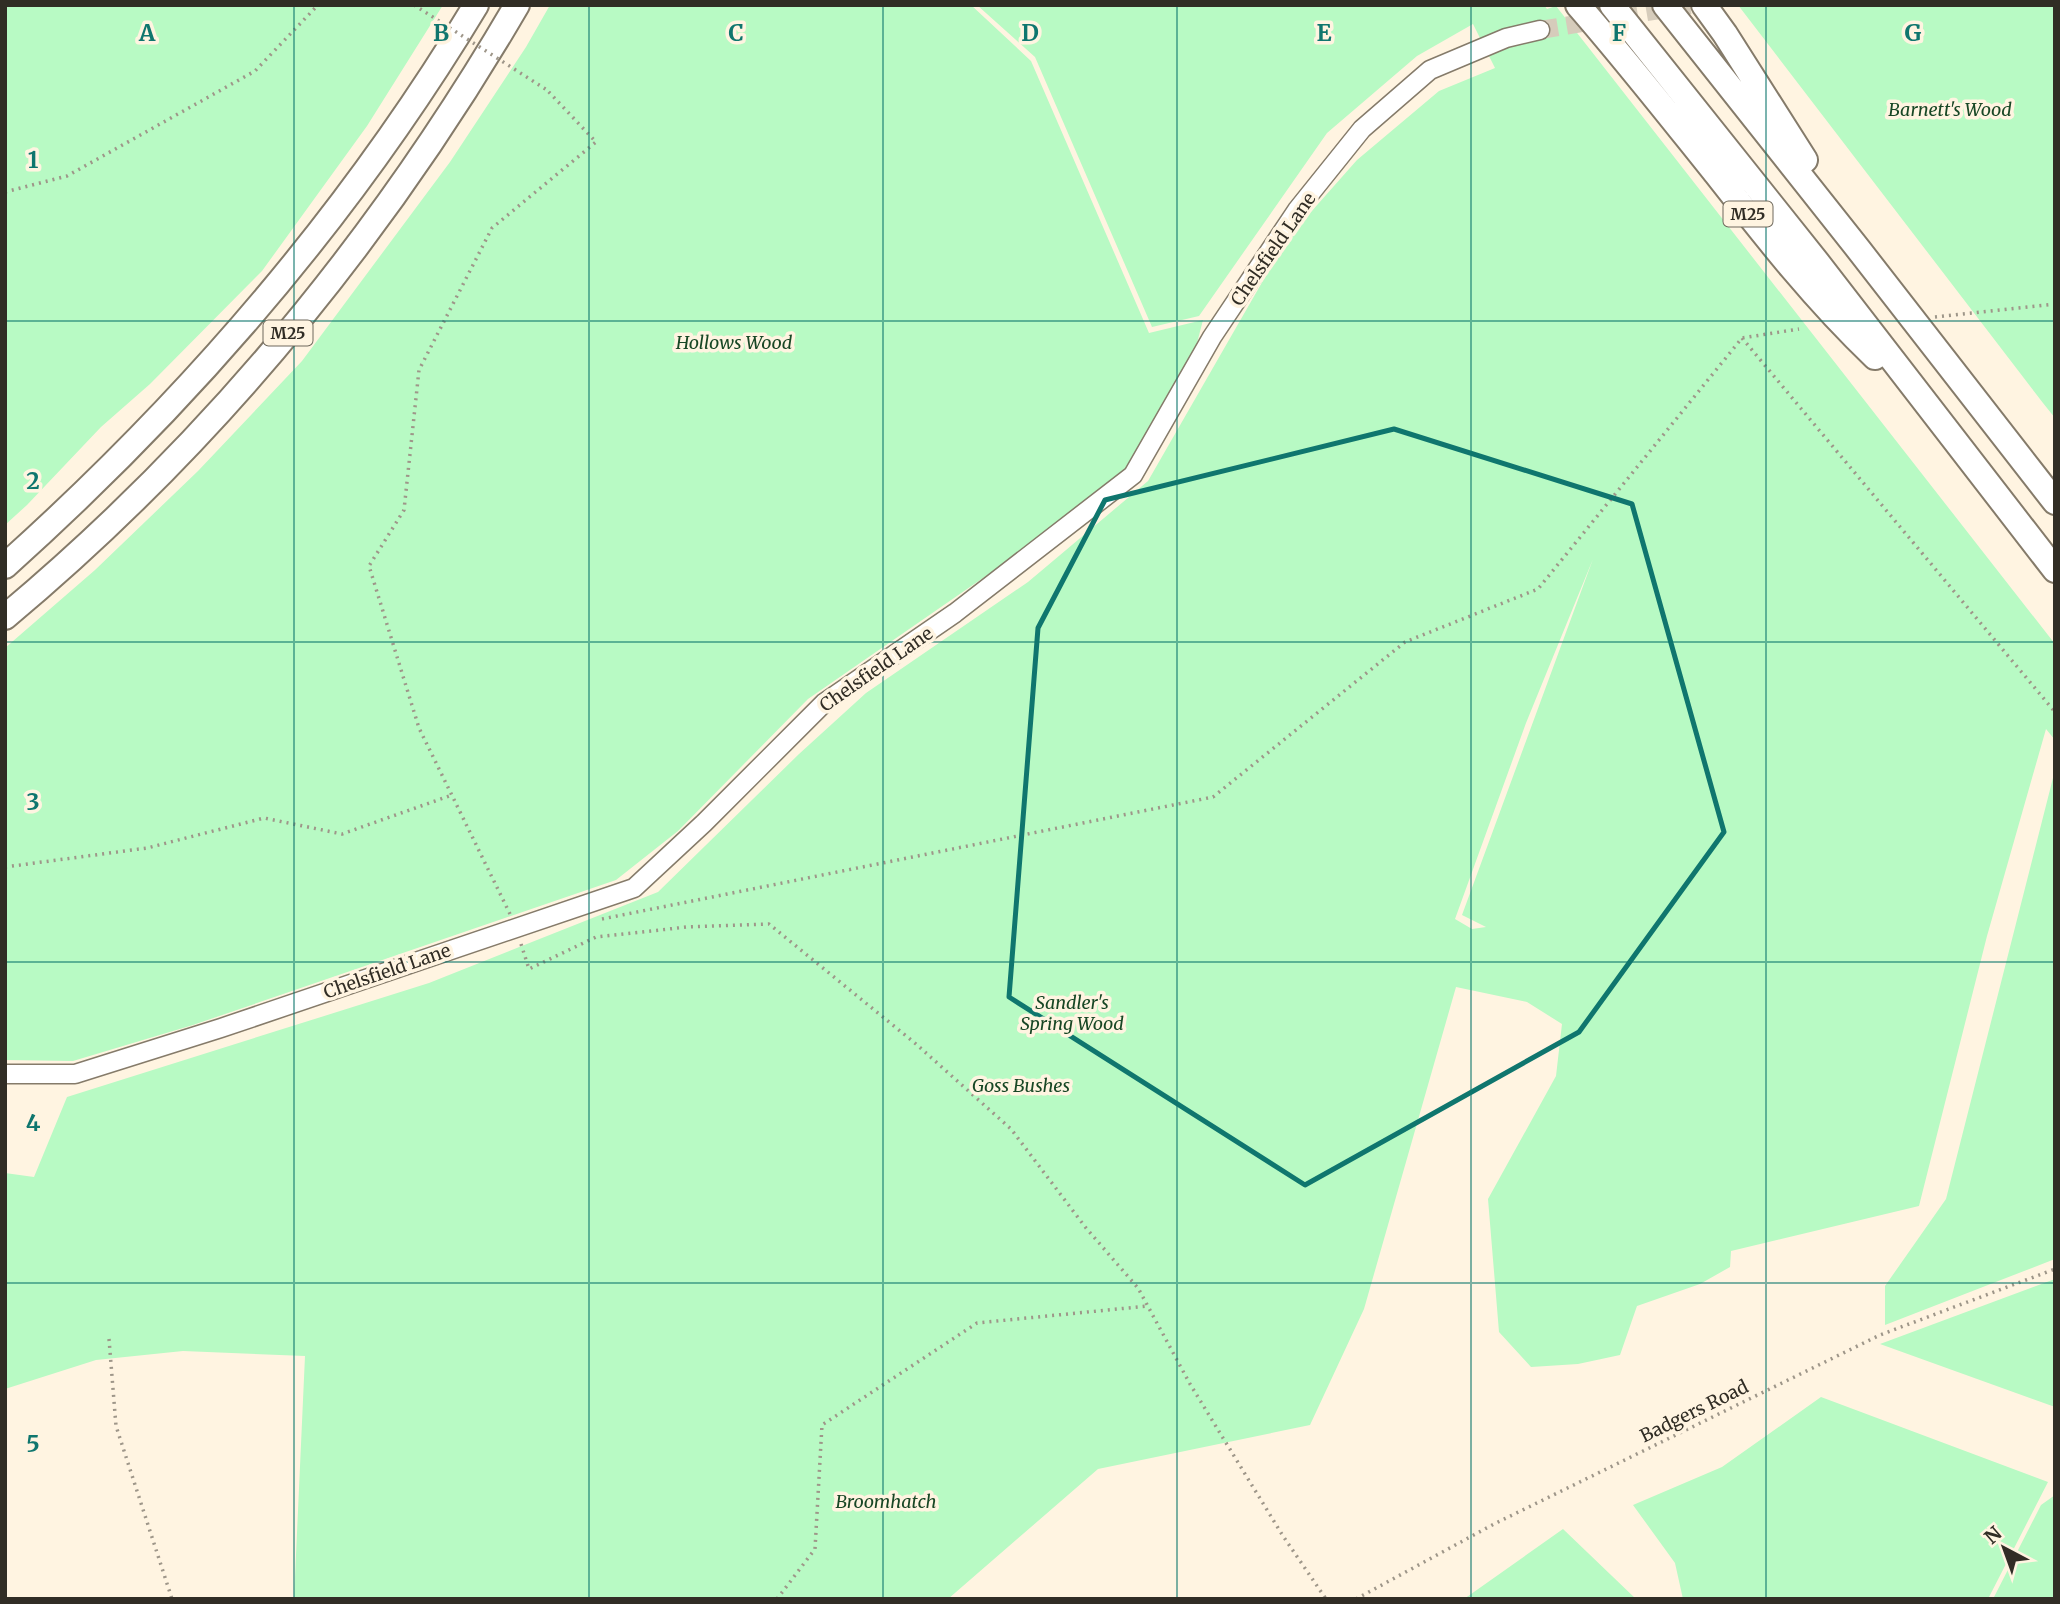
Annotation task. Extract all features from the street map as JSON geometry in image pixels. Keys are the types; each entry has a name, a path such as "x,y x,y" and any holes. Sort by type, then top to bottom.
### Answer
{"highway":[{"name":"M25","path":"5,566 56,521 159,420 256,311 381,150 476,5"},
{"name":"M25","path":"5,617 128,506 229,401 284,339 407,179 486,59 517,5"},
{"name":"M25","path":"1578,5 1662,106 1791,270 1839,322 1932,410"},
{"name":"M25","path":"1612,5 2055,570"},
{"path":"1665,5 2055,502"},
{"path":"1703,5 1725,34 1793,140 1859,250"}],"street":[{"name":"Chelsfield Lane","path":"5,1074 75,1073 221,1028 634,888 704,823 824,703 955,613 1133,475 1212,337 1297,210 1362,130 1430,70 1506,38 1540,30"}],"path":[{"path":"5,192 66,176 255,71 318,5"},
{"path":"414,5 547,90 596,142 492,228 419,370 404,510 369,566 419,728 517,927 529,969 596,937 687,927 769,924 916,1044 1011,1129 1086,1228 1138,1287 1190,1384 1283,1536 1326,1599"},
{"path":"1935,317 2055,304"},
{"path":"601,919 1213,797 1405,642 1538,589 1742,338 1799,329"},
{"path":"1742,338 2055,712"},
{"path":"5,867 147,848 264,818 342,834 452,795"},
{"name":"Badgers Road","path":"1356,1599 1494,1524 1880,1335 2055,1269"},
{"path":"777,1599 815,1549 822,1425 977,1323 1148,1306"},
{"path":"109,1339 116,1426 172,1599"}],"highlighted area":[{"path":"1394,429 1632,504 1724,832 1579,1032 1305,1185 1009,997 1038,628 1105,500"}],"green space":[{"path":"5,5 443,5 367,126 262,271 150,384 101,427 5,525"},
{"name":"Hollows Wood","path":"550,5 971,5 1031,61 1149,333 1203,320 1196,347 1126,470 1045,535 808,699 678,831 616,880 193,1025 73,1061 5,1060 5,648 95,570 198,471 302,361 450,162 526,47"},
{"name":"Goss Bushes","path":"977,5 1544,5 1547,9 1556,6 2055,644 2055,740 2046,729 1987,936 1919,1206 1731,1251 1730,1267 1700,1284 1637,1306 1620,1355 1578,1364 1531,1367 1499,1332 1488,1199 1556,1076 1562,1024 1527,1002 1456,987 1364,1309 1310,1425 1098,1469 948,1599 294,1599 305,1356 183,1351 96,1360 5,1389 5,1173 34,1177 67,1097 429,983 658,892 799,754 866,693 1028,582 1148,481 1287,239 1357,160 1439,91 1495,68 1473,24 1417,56 1327,133 1199,316 1152,327 1035,57","holes":["1593,559 1462,915 1486,927 1472,929 1455,919 1526,723"]},
{"name":"Barnett's Wood","path":"1738,5 2055,5 2055,418 2043,403"},
{"path":"2055,770 2055,1259 1885,1325 1885,1286 1946,1199"},
{"path":"2055,1279 2055,1407 1880,1344"},
{"path":"1821,1397 2048,1482 1988,1599 1683,1599 1675,1563 1633,1505 1722,1467"},
{"path":"2055,1495 2055,1599 1993,1599 2041,1505"},
{"path":"1563,1529 1636,1599 1464,1599"}],"tunnel":[{"path":"1540,30 1690,5"}],"park label":[{"name":"Sandler's Spring Wood","path":"1072,1012"},
{"name":"Broomhatch","path":"886,1501"}]}
